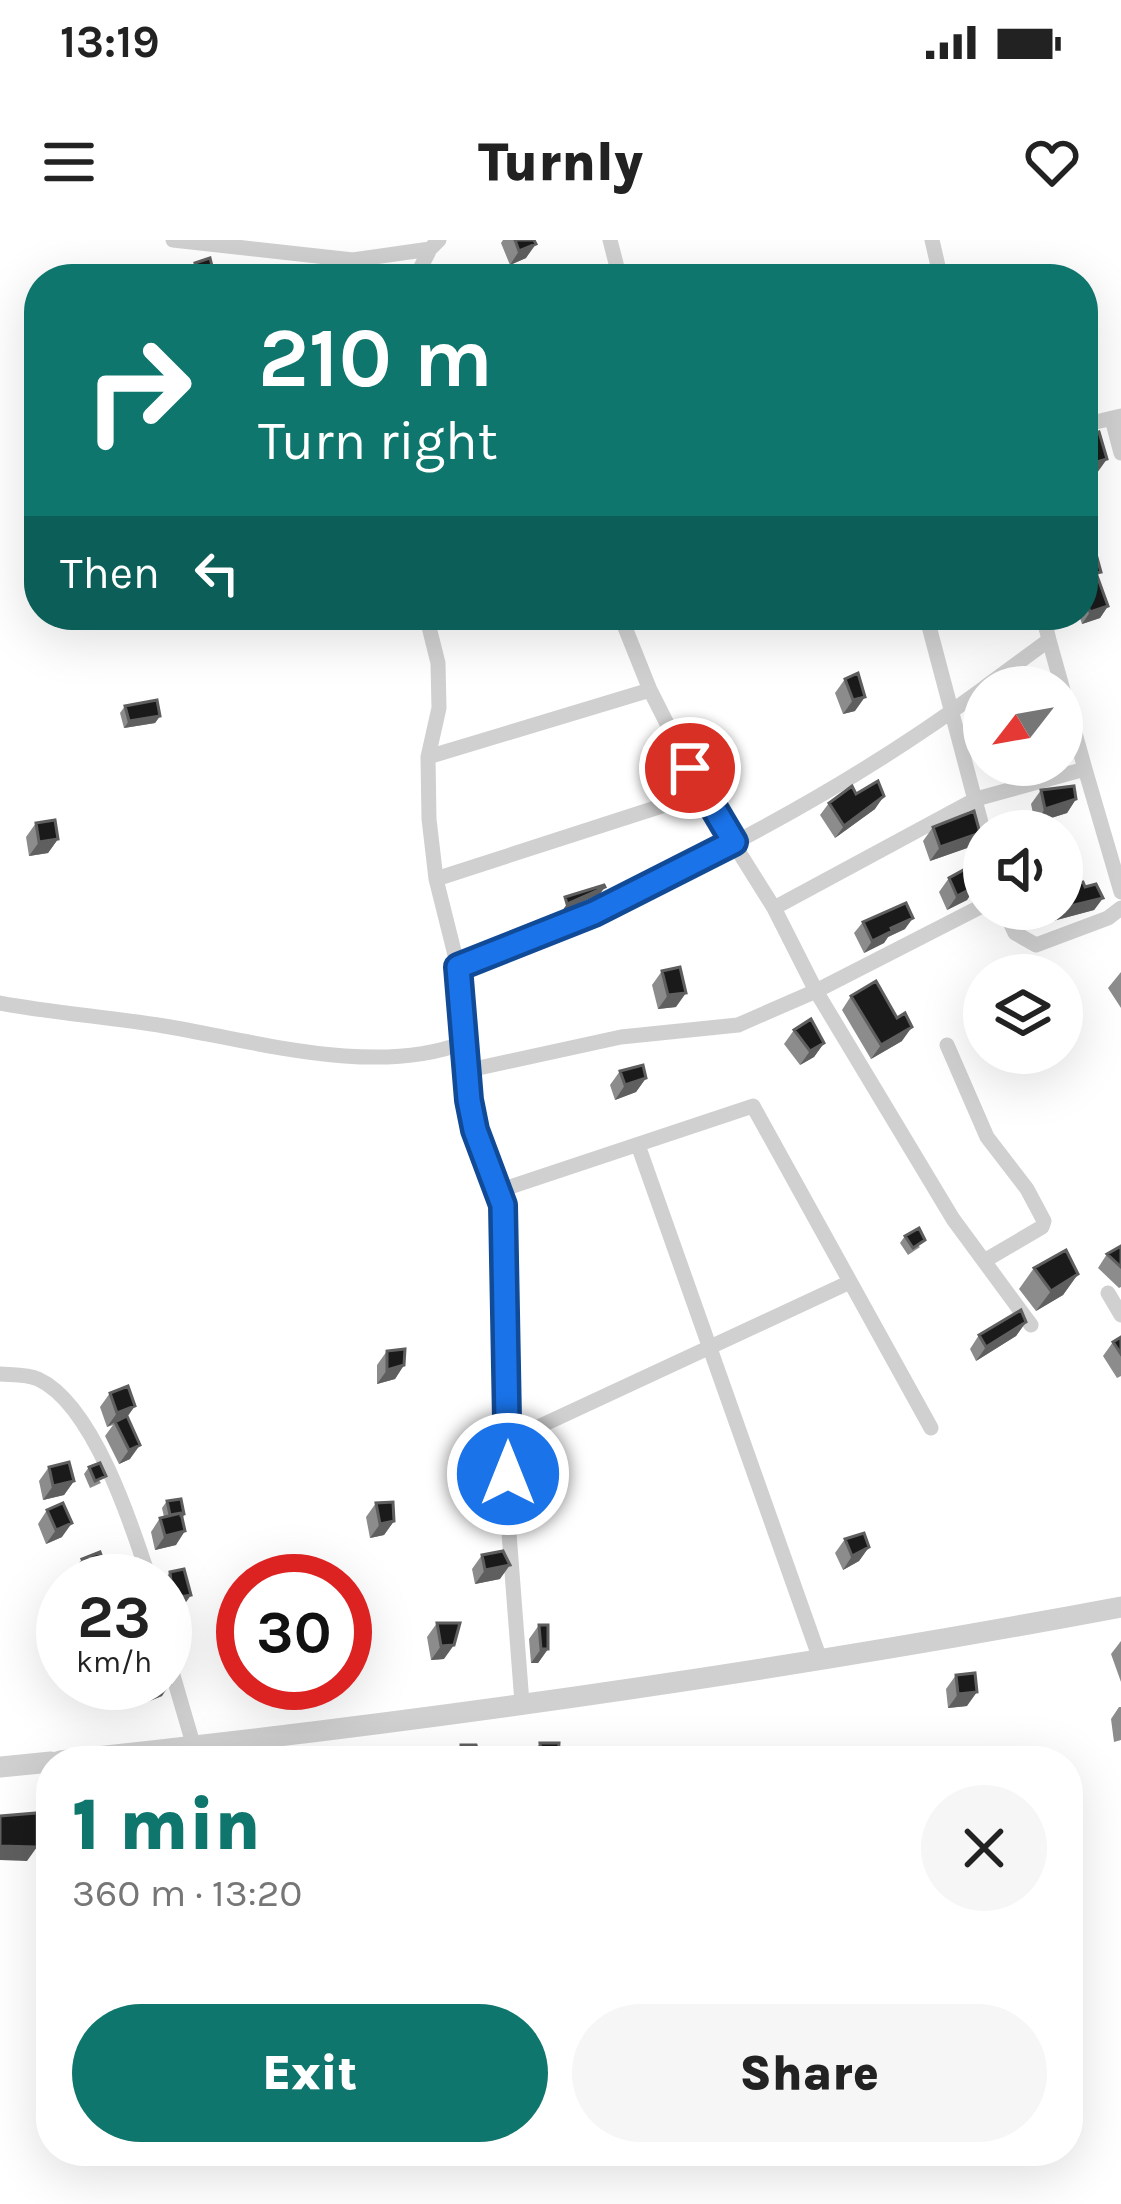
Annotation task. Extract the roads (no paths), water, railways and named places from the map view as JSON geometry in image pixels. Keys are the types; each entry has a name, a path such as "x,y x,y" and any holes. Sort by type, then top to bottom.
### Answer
{"street":[{"path":"172,240 353,260 434,244"},
{"path":"1116,417 1121,453"},
{"path":"430,630 438,663 439,707 428,757 436,879 458,967 465,1071 475,1130 503,1205 507,1507 521,1703"},
{"path":"626,630 650,690 702,793 774,908 815,991 953,1219 1031,1324"},
{"path":"930,630 979,810"},
{"path":"1047,630 1121,892"},
{"path":"1013,666 1049,640"},
{"path":"428,757 650,690"},
{"path":"458,967 594,913 734,842 877,764 963,702"},
{"path":"774,908 976,799 1085,769"},
{"path":"436,879 702,793"},
{"path":"1083,927 1121,908"},
{"path":"465,1071 621,1037 738,1025 963,916"},
{"path":"1014,930 1036,945 1076,930"},
{"path":"0,1003 370,1057 402,1057 463,1043"},
{"path":"947,1046 987,1137 1044,1220 1042,1227 984,1261"},
{"path":"498,1191 753,1106 931,1428"},
{"path":"638,1145 820,1659"},
{"path":"508,1441 850,1282"},
{"path":"1108,1293 1121,1315"},
{"path":"0,1374 38,1379 74,1407 117,1486 141,1554"},
{"path":"201,1746 820,1659 1121,1607"},
{"path":"183,1710 194,1746"},
{"path":"0,1768 36,1764"}]}
